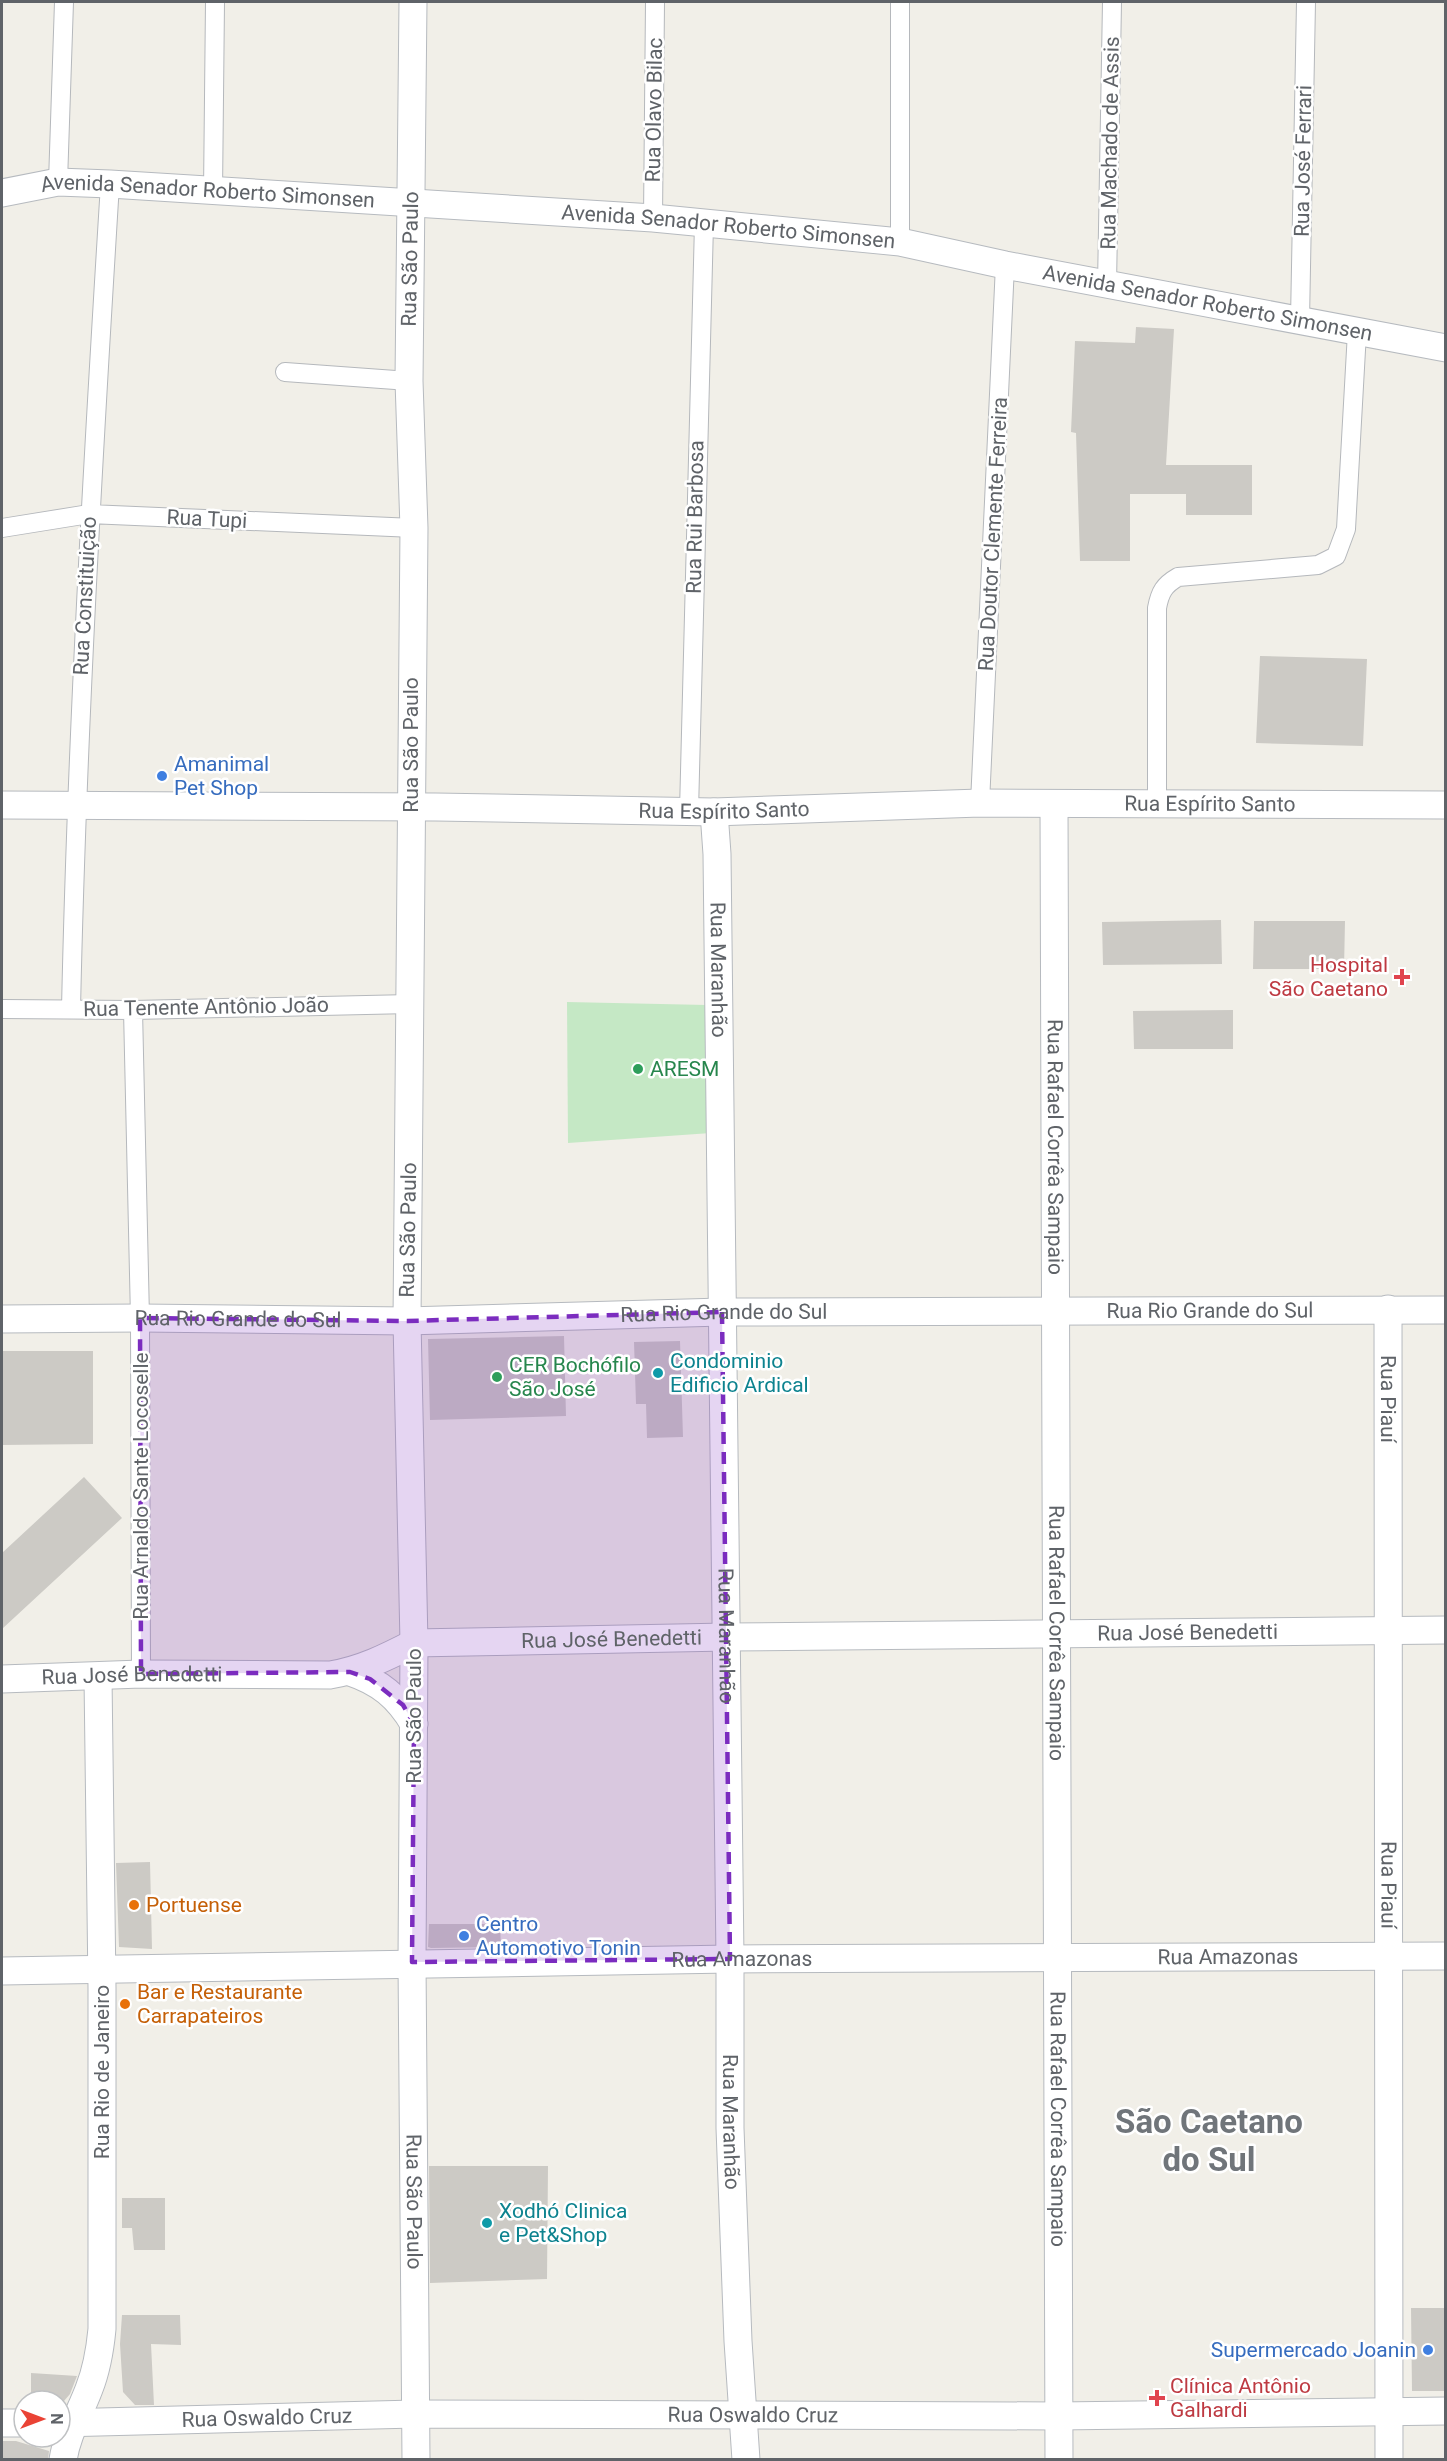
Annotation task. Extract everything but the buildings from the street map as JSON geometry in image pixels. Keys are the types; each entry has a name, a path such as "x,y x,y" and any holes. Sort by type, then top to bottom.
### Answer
{"street":[{"path":"58,182 64,2"},
{"path":"213,192 215,2"},
{"name":"Rua São Paulo","path":"413,2 409,381 414,528 407,1321 414,1643 412,1962 416,2460"},
{"name":"Rua Olavo Bilac","path":"653,218 655,2"},
{"path":"900,2 900,242"},
{"name":"Rua Machado de Assis","path":"1107,285 1112,2"},
{"name":"Rua José Ferrari","path":"1300,320 1306,2"},
{"name":"Avenida Senador Roberto Simonsen","path":"2,193 58,182 111,184 653,218 900,242 1107,285 1446,348"},
{"name":"Rua Constituição","path":"71,1009 76,806 89,514 111,184"},
{"name":"Rua Rui Barbosa","path":"701,812 704,224"},
{"name":"Rua Doutor Clemente Ferreira","path":"981,803 1005,265"},
{"path":"1157,804 1157,608 1160,594 1165,584 1178,577 1318,566 1336,556 1346,529 1356,332"},
{"path":"285,372 409,381"},
{"name":"Rua Tupi","path":"2,528 89,514 414,528"},
{"name":"Rua Espírito Santo","path":"2,805 701,812 981,803 1446,805"},
{"name":"Rua Rafael Corrêa Sampaio","path":"1054,805 1059,2460"},
{"name":"Rua Maranhão","path":"701,812 717,854 727,1637 730,2128 746,2460"},
{"name":"Rua Tenente Antônio João","path":"2,1008 133,1010 411,1004"},
{"name":"Rua Arnaldo Sante Locoselle","path":"133,1010 140,1318 141,1674"},
{"name":"Rua Piauí","path":"1388,1309 1389,2460"},
{"name":"Rua Rio Grande do Sul","path":"2,1319 407,1321 722,1312 1446,1310"},
{"name":"Rua José Benedetti","path":"2,1678 141,1674 330,1675 350,1672 374,1664 414,1643 727,1637 1058,1636 1446,1630"},
{"path":"350,1672 370,1679 388,1690 403,1706 414,1724"},
{"name":"Rua Rio de Janeiro","path":"72,2415 89,2389 99,2358 102,2329 102,1969 98,1677"},
{"name":"Rua Amazonas","path":"2,1971 412,1962 1446,1956"},
{"name":"Rua Oswaldo Cruz","path":"72,2423 416,2414 1058,2416 1446,2411"}],"highlighted area":[{"path":"722,1312 730,1959 412,1962 414,1724 403,1705 370,1679 350,1672 141,1674 140,1318 407,1321"}],"green space":[{"name":"ARESM","path":"567,1002 707,1005 711,1133 568,1143"}],"place":[{"name":"Amanimal Pet Shop","path":"162,776"},
{"name":"Hospital São Caetano","path":"1402,977"},
{"name":"ARESM","path":"638,1069"},
{"name":"Condominio Edificio Ardical","path":"658,1373"},
{"name":"CER Bochófilo São José","path":"497,1377"},
{"name":"Portuense","path":"134,1905"},
{"name":"Centro Automotivo Tonin","path":"464,1936"},
{"name":"Bar e Restaurante Carrapateiros","path":"125,2004"},
{"name":"Xodhó Clinica e Pet&Shop","path":"487,2223"},
{"name":"Supermercado Joanin","path":"1428,2350"},
{"name":"Clínica Antônio Galhardi","path":"1157,2398"}],"district":[{"name":"São Caetano do Sul","path":"1209,2140"}]}
